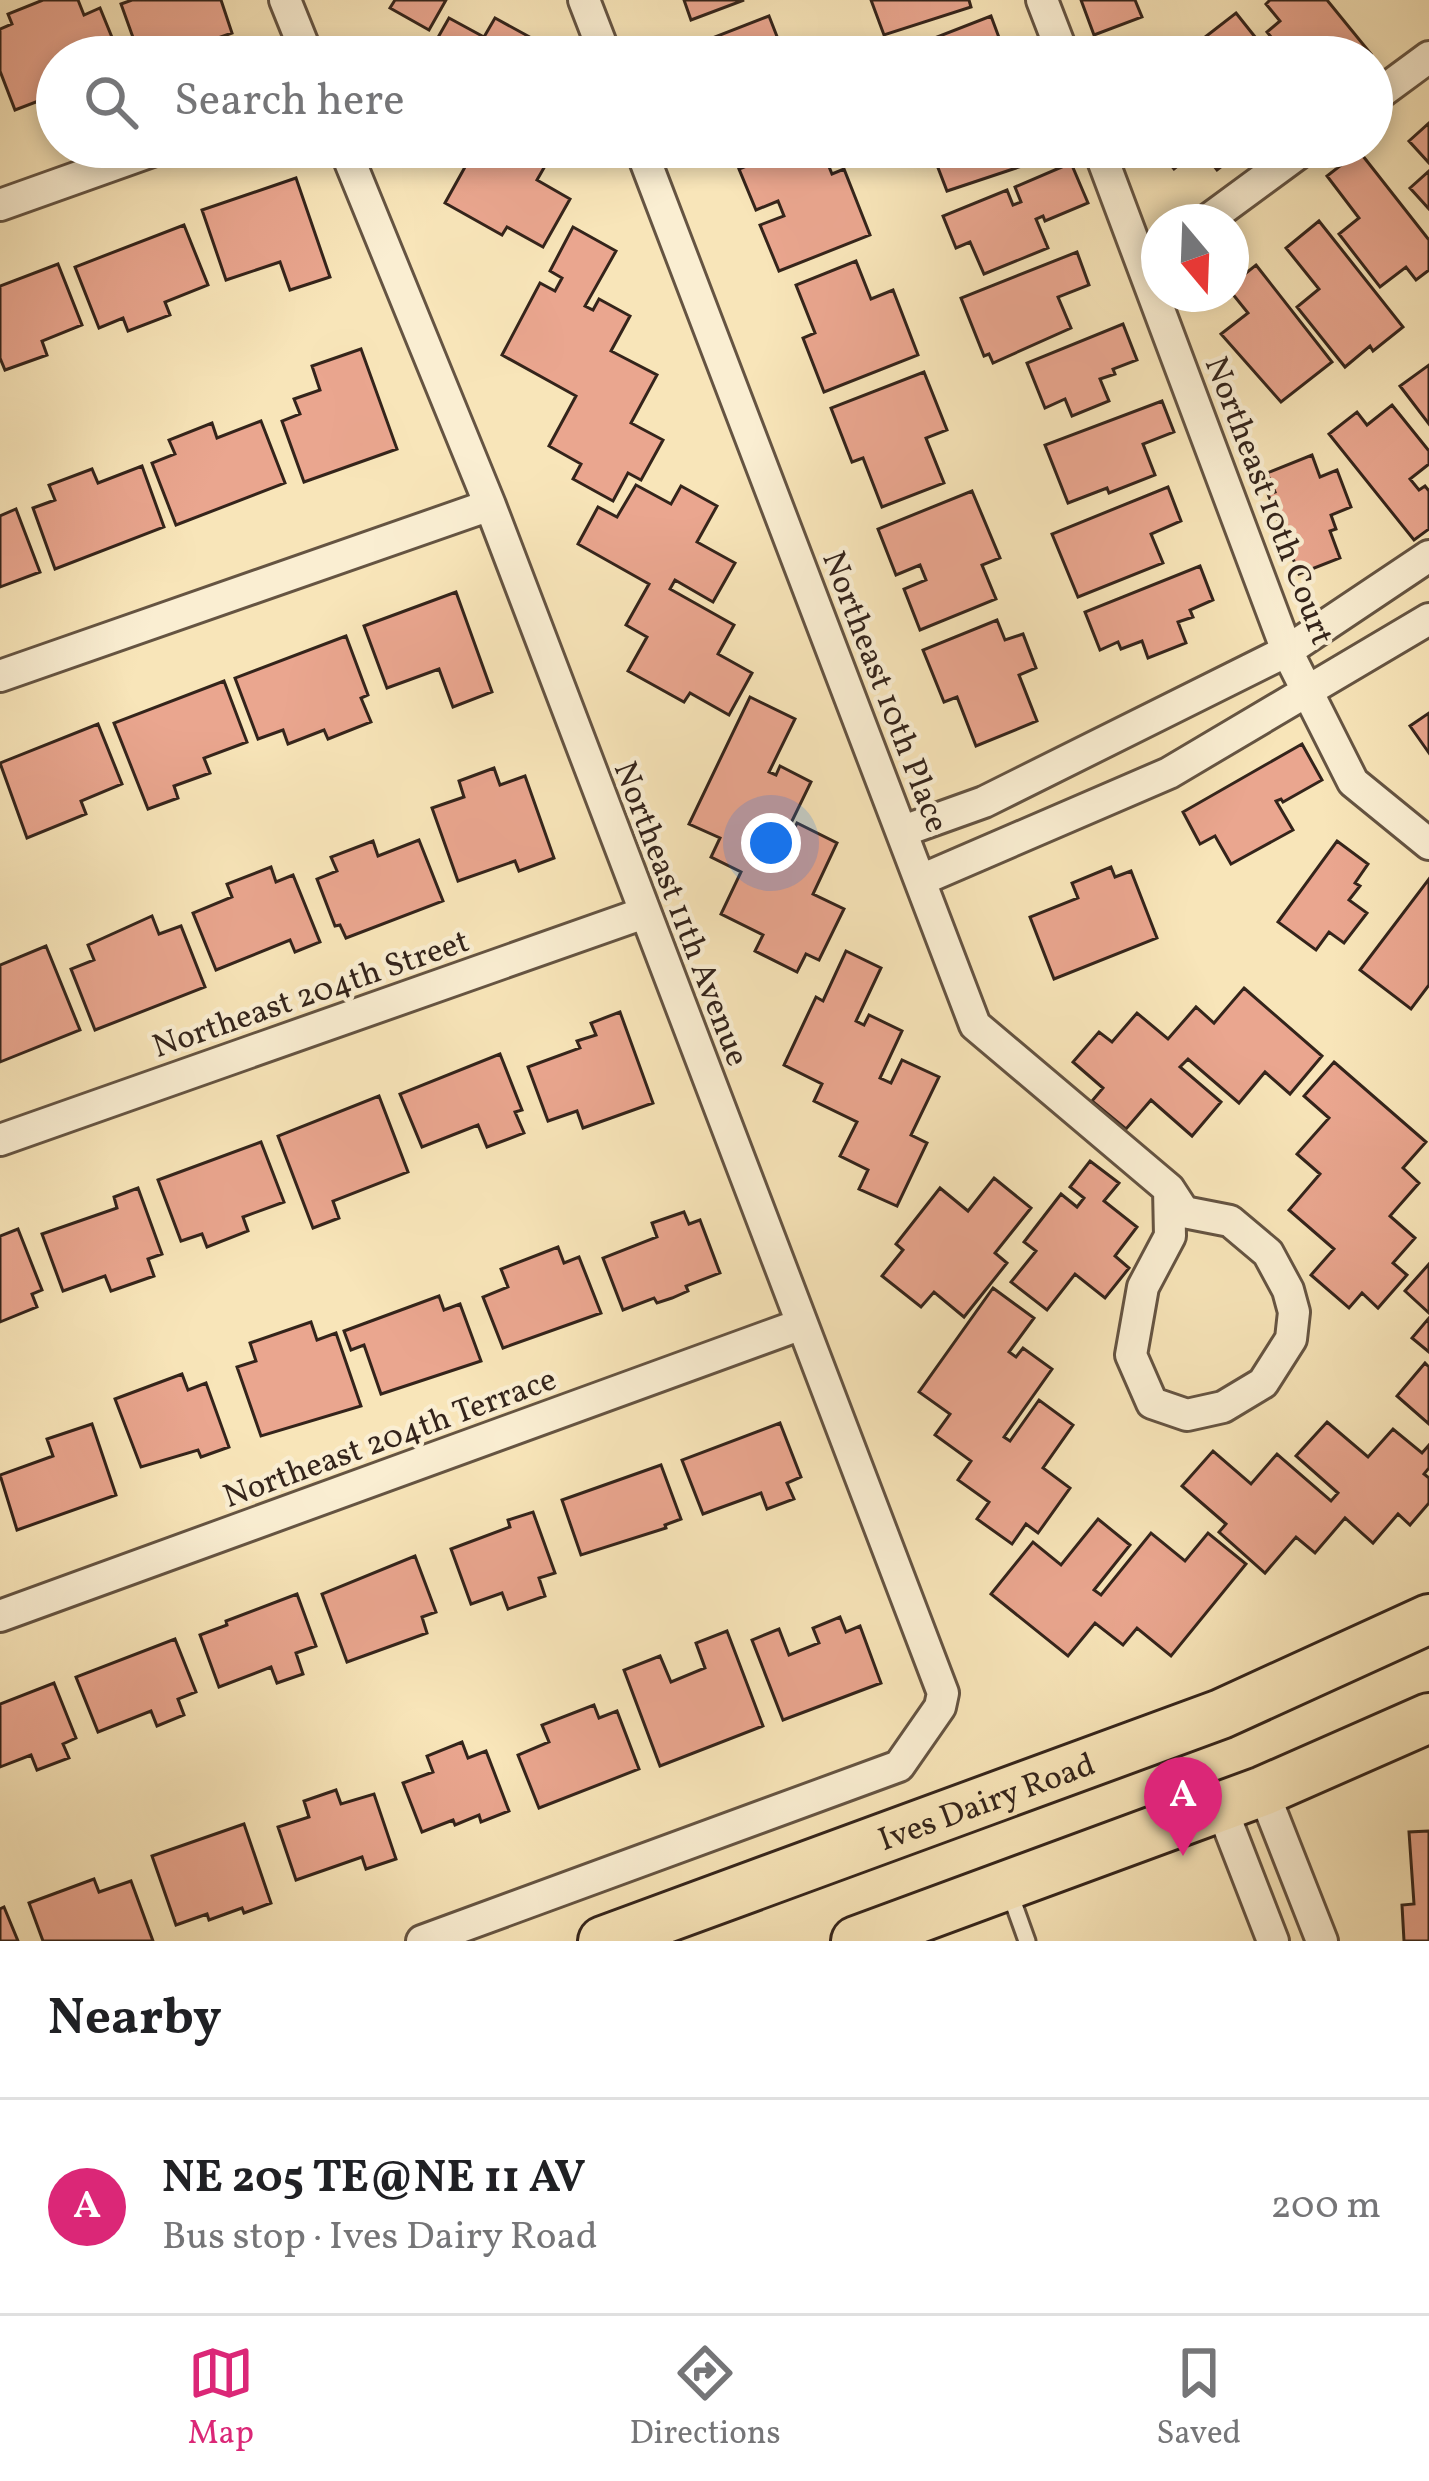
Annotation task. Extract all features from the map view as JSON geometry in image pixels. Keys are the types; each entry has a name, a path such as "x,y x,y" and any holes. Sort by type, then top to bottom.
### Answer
{"main road":[{"name":"Ives Dairy Road","path":"603,1941 1221,1714 1429,1619"},
{"path":"856,1941 1242,1799 1429,1718"}],"street":[{"path":"285,0 300,36"},
{"path":"584,0 598,36"},
{"path":"1042,0 1056,36"},
{"path":"1393,84 1429,57"},
{"path":"0,205 105,168"},
{"name":"Northeast 11th Avenue","path":"353,168 490,506 943,1693 940,1707 899,1766 422,1941"},
{"name":"Northeast 10th Place","path":"648,168 975,1024 1169,1189 1184,1212 1230,1221 1268,1253 1288,1290 1294,1312 1291,1339 1263,1383 1223,1407 1187,1414 1152,1403 1132,1355 1143,1287 1169,1236 1169,1189"},
{"name":"Northeast 10th Court","path":"1109,168 1141,237"},
{"path":"1229,204 1278,168"},
{"name":"Northeast 10th Court","path":"1170,312 1288,651 1353,782 1429,844"},
{"path":"0,676 490,506"},
{"path":"903,832 984,802 1288,651 1429,556"},
{"path":"921,880 1169,773 1429,619"},
{"name":"Northeast 204th Street","path":"0,1140 644,913"},
{"name":"Northeast 204th Terrace","path":"0,1616 802,1324"},
{"path":"1242,1799 1273,1941"},
{"path":"1242,1799 1322,1941"}],"lane":[{"path":"1007,1886 1027,1941"}],"building":[{"path":"43,0 78,0 84,15 100,8 111,36 36,36 36,102 15,110 0,71 0,29 12,24 8,14"},
{"path":"221,0 232,33 132,36 121,4"},
{"path":"395,0 446,0 429,30 390,8"},
{"path":"684,0 744,0 691,20"},
{"path":"871,0 969,0 971,7 884,35"},
{"path":"1081,0 1135,0 1142,17 1094,35"},
{"path":"1270,0 1327,0 1356,36 1270,36 1267,32 1280,21 1266,4"},
{"path":"1236,13 1254,36 1206,36"},
{"path":"769,16 777,36 717,36"},
{"path":"991,16 998,36 939,36"},
{"path":"449,18 482,36 439,36"},
{"path":"495,18 528,36 485,36"},
{"path":"1429,123 1429,163 1409,141"},
{"path":"464,168 544,168 537,180 570,199 543,247 507,227 502,235 445,203"},
{"path":"830,168 832,174 844,169 870,235 779,271 760,225 784,216 778,201 756,210 739,169"},
{"path":"938,168 1016,168 947,191"},
{"path":"1059,168 1073,168 1088,203 1045,221 1043,216 1036,219 1048,248 984,274 970,242 956,248 943,216 1007,190 1013,205 1021,202 1015,187"},
{"path":"1337,168 1372,168 1429,240 1429,270 1416,280 1406,267 1380,287 1339,234 1359,218 1327,176"},
{"path":"1429,171 1429,209 1410,188"},
{"path":"296,178 330,277 290,290 280,262 226,280 202,210"},
{"path":"1319,221 1403,327 1345,367 1297,307 1319,289 1286,248"},
{"path":"184,225 208,285 165,302 170,315 128,331 123,318 99,328 75,267"},
{"path":"573,227 616,251 585,306 593,310 599,299 630,316 611,351 657,375 631,423 663,440 641,480 628,473 613,501 573,479 581,464 549,446 576,396 502,355 540,283 555,291 562,278 550,271"},
{"path":"1077,252 1089,285 1058,297 1071,328 993,363 989,354 984,356 961,298"},
{"path":"856,261 871,299 893,290 918,355 824,392 803,338 815,333 796,285"},
{"path":"58,264 82,325 42,341 47,355 5,370 0,358 0,286"},
{"path":"1256,265 1332,362 1281,402 1221,334 1249,312 1249,271"},
{"path":"1123,324 1137,360 1100,379 1109,401 1072,416 1065,399 1045,408 1027,363"},
{"path":"361,349 397,449 304,482 282,421 300,414 294,399 320,390 312,366"},
{"path":"1429,365 1429,424 1400,386"},
{"path":"924,372 947,430 926,438 944,483 882,507 863,458 852,462 831,408"},
{"path":"1162,401 1174,432 1143,444 1155,475 1068,503 1045,445"},
{"path":"1392,405 1429,451 1429,464 1410,479 1419,490 1425,486 1429,491 1429,529 1414,540 1329,434 1357,412 1367,425"},
{"path":"261,421 285,483 176,525 152,463 175,454 169,440 212,423 217,438"},
{"path":"1312,455 1320,477 1337,470 1351,507 1331,515 1336,529 1330,531 1340,558 1299,574 1268,494 1275,492 1267,473"},
{"path":"142,466 164,527 55,569 33,508 55,500 49,485 92,469 98,483"},
{"path":"636,485 671,504 681,486 717,506 697,542 735,563 713,602 675,580 670,589 734,625 718,654 752,673 729,715 690,693 684,702 628,671 647,637 626,625 649,584 578,544 598,507 617,517"},
{"path":"1168,487 1181,521 1151,534 1163,563 1078,597 1052,534"},
{"path":"972,491 1000,558 982,565 996,599 920,630 904,589 926,580 920,565 896,575 878,529"},
{"path":"16,509 40,572 0,587 0,516"},
{"path":"1200,566 1213,600 1190,610 1193,617 1178,622 1186,643 1148,658 1142,641 1121,649 1118,642 1100,650 1085,612"},
{"path":"456,592 492,692 453,707 439,669 387,688 364,626"},
{"path":"997,620 1005,640 1023,634 1036,668 1019,675 1037,721 976,746 957,697 944,702 923,650"},
{"path":"346,636 368,695 361,698 371,722 328,739 324,730 288,744 283,730 258,739 235,678"},
{"path":"224,681 247,742 204,758 210,773 174,786 178,798 148,809 114,723"},
{"path":"750,697 795,719 769,772 776,775 780,766 811,782 773,860 778,862 797,823 837,843 813,894 844,909 819,960 806,954 797,972 755,951 763,935 721,914 741,872 711,857 720,838 689,824"},
{"path":"1429,713 1429,753 1410,726"},
{"path":"98,724 122,784 81,801 86,814 27,838 0,763"},
{"path":"1302,744 1322,780 1283,802 1276,801 1293,830 1231,864 1215,836 1200,844 1183,812"},
{"path":"494,768 500,785 525,776 554,858 519,871 515,861 458,881 432,808 464,797 459,781"},
{"path":"419,840 443,901 346,938 340,925 335,926 317,879 337,871 331,857 373,841 378,856"},
{"path":"1337,841 1368,864 1349,900 1367,913 1344,943 1329,932 1316,950 1278,922"},
{"path":"271,867 276,882 293,875 320,942 295,952 290,940 216,970 193,913 232,897 227,884"},
{"path":"1111,867 1115,877 1131,871 1157,938 1054,979 1030,917 1078,898 1072,883"},
{"path":"1429,879 1429,985 1411,1009 1360,970"},
{"path":"152,916 159,934 181,926 205,987 95,1030 71,969 94,960 88,945"},
{"path":"46,946 80,1030 0,1062 0,965"},
{"path":"846,951 881,968 856,1021 864,1025 869,1015 902,1031 880,1078 891,1083 902,1060 939,1077 911,1135 927,1143 897,1206 859,1189 868,1170 840,1156 857,1122 814,1101 822,1084 784,1065 816,997 823,1001"},
{"path":"1244,988 1322,1056 1290,1094 1265,1072 1239,1103 1188,1059 1180,1067 1221,1102 1192,1136 1151,1100 1126,1129 1092,1101 1103,1088 1073,1062 1099,1032 1112,1042 1137,1013 1168,1039 1196,1007 1214,1023"},
{"path":"620,1012 653,1103 583,1128 577,1111 548,1121 528,1067 580,1048 577,1041 596,1035 591,1023"},
{"path":"500,1054 522,1110 515,1112 524,1133 487,1147 478,1125 422,1147 400,1094"},
{"path":"1334,1062 1426,1142 1403,1168 1419,1183 1390,1216 1415,1238 1393,1263 1407,1275 1378,1308 1362,1293 1349,1308 1311,1275 1334,1249 1289,1210 1320,1174 1297,1154 1329,1118 1304,1096"},
{"path":"379,1096 408,1172 333,1201 339,1218 313,1228 278,1136"},
{"path":"261,1142 284,1202 243,1217 248,1231 207,1247 202,1234 181,1241 158,1180"},
{"path":"1090,1161 1119,1183 1104,1201 1137,1227 1115,1256 1129,1268 1105,1298 1075,1274 1047,1310 1011,1282 1036,1251 1024,1242 1061,1194 1077,1207 1084,1198 1070,1187"},
{"path":"994,1178 1031,1208 995,1253 1007,1263 964,1317 934,1292 921,1307 882,1276 903,1250 896,1244 940,1188 968,1211"},
{"path":"138,1188 162,1254 148,1259 154,1276 111,1291 105,1276 63,1291 42,1234 117,1208 114,1197"},
{"path":"684,1212 689,1224 700,1220 720,1273 686,1286 688,1291 672,1298 657,1303 654,1298 623,1310 603,1258 657,1237 652,1223"},
{"path":"18,1229 42,1290 32,1294 37,1307 0,1322 0,1236"},
{"path":"558,1247 564,1263 579,1257 601,1313 503,1348 483,1297 508,1287 501,1269"},
{"path":"1429,1264 1429,1313 1405,1291"},
{"path":"993,1288 1034,1318 1009,1352 1016,1357 1023,1348 1052,1369 1004,1437 1010,1441 1039,1400 1073,1425 1043,1468 1070,1488 1038,1533 1026,1524 1012,1544 977,1519 989,1502 958,1480 971,1461 935,1435 950,1414 919,1392"},
{"path":"439,1296 444,1310 460,1304 481,1361 381,1394 364,1345 351,1350 344,1331"},
{"path":"1429,1318 1429,1352 1412,1338"},
{"path":"311,1322 317,1340 336,1333 361,1406 261,1436 237,1367 256,1361 250,1343"},
{"path":"1425,1363 1429,1367 1429,1424 1397,1396"},
{"path":"182,1374 188,1390 206,1383 229,1447 201,1457 198,1450 141,1467 115,1399"},
{"path":"1327,1422 1368,1457 1393,1429 1422,1453 1429,1445 1429,1468 1424,1474 1429,1478 1429,1503 1410,1525 1398,1514 1373,1543 1345,1518 1315,1553 1296,1537 1265,1573 1219,1532 1226,1524 1182,1486 1213,1451 1251,1484 1277,1454 1331,1501 1338,1493 1296,1456"},
{"path":"780,1423 801,1477 787,1483 794,1499 767,1509 761,1493 703,1514 682,1460"},
{"path":"92,1424 116,1495 17,1530 0,1475 53,1456 47,1439"},
{"path":"661,1465 681,1519 581,1555 562,1500"},
{"path":"533,1512 555,1573 539,1578 545,1596 508,1609 502,1593 471,1604 451,1549 510,1527 508,1520"},
{"path":"1098,1519 1130,1545 1094,1590 1101,1595 1151,1533 1185,1561 1208,1533 1246,1564 1171,1656 1137,1628 1123,1645 1095,1623 1068,1656 991,1594 1033,1542 1061,1565"},
{"path":"415,1556 436,1612 422,1617 427,1633 347,1662 322,1594"},
{"path":"297,1594 316,1646 296,1653 303,1674 277,1683 271,1667 219,1687 200,1635"},
{"path":"840,1617 846,1632 860,1626 881,1683 783,1720 752,1640 779,1629 789,1655 819,1643 813,1628"},
{"path":"727,1631 763,1726 660,1766 624,1670 660,1656 671,1682 705,1668 696,1643"},
{"path":"175,1639 196,1692 178,1699 184,1715 157,1726 151,1711 98,1732 76,1677"},
{"path":"54,1683 76,1738 63,1744 69,1758 37,1770 31,1755 0,1767 0,1704"},
{"path":"594,1705 599,1718 617,1711 639,1769 539,1808 518,1755 549,1742 542,1725"},
{"path":"462,1742 468,1758 486,1751 509,1811 481,1822 479,1815 455,1825 453,1820 422,1832 403,1783 433,1772 427,1756"},
{"path":"336,1790 341,1804 374,1794 396,1859 366,1869 362,1857 296,1880 278,1827 309,1817 304,1801"},
{"path":"244,1824 271,1903 209,1920 207,1914 176,1925 152,1856"},
{"path":"1429,1831 1429,1941 1404,1941 1402,1905 1414,1904 1409,1832"},
{"path":"94,1879 99,1892 131,1881 153,1941 43,1941 29,1903"},
{"path":"4,1907 18,1941 0,1941 0,1909"}],"place":[{"name":"NE 205 TE@NE 11 AV","path":"1183,1856"}]}
